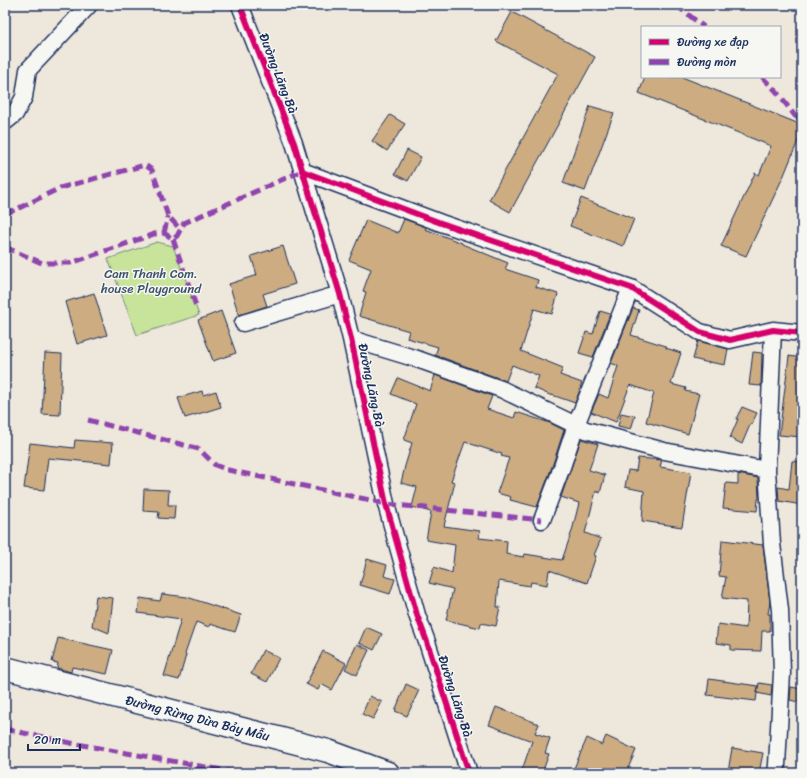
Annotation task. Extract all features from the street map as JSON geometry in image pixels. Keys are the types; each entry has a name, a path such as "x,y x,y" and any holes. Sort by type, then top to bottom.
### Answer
{"street":[{"path":"5,122 15,114 24,97 28,70 89,5"},
{"name":"Đường Lăng Bà","path":"240,5 294,143 340,294 351,338 386,504 417,616 427,642 469,773"},
{"path":"302,170 442,223 630,288 700,332 730,340 773,330 802,333"},
{"path":"542,520 576,425 630,288"},
{"path":"242,323 340,294"},
{"path":"773,330 767,470 772,544 780,610 782,657 781,704 776,773"},
{"path":"351,338 417,359 501,389 586,430 664,451 767,470"},
{"name":"Đường Rừng Dừa Bảy Mẫu","path":"5,668 328,751 388,773"}],"green space":[{"name":"Cam Thanh Com. house Playground","path":"157,242 173,246 199,315 137,335 108,259"}],"building":[{"path":"512,12 595,57 510,212 489,200 558,74 496,41"},
{"path":"645,78 684,78 802,125 802,131 784,175 746,256 721,246 755,173 759,175 771,146 639,93"},
{"path":"590,106 614,113 585,191 563,183"},
{"path":"390,115 405,124 387,151 372,141"},
{"path":"407,150 421,157 408,181 395,174"},
{"path":"581,198 634,219 623,246 570,226"},
{"path":"404,219 426,227 425,229 508,263 505,269 538,280 536,287 558,294 552,314 534,309 521,351 563,368 560,375 582,383 575,403 552,396 534,388 539,376 512,365 506,381 435,355 438,347 407,338 409,331 359,316 366,292 363,291 371,269 349,260 366,220 398,233"},
{"path":"283,246 295,284 263,294 267,306 239,315 229,284 257,275 251,256"},
{"path":"94,293 107,335 77,344 65,302"},
{"path":"633,308 639,310 631,335 666,346 666,348 681,353 671,384 686,388 685,391 699,394 688,434 646,422 654,393 630,385 616,422 591,412 599,394 608,398 618,366 611,363"},
{"path":"221,311 236,353 213,361 198,320"},
{"path":"600,311 610,314 593,357 579,353 586,332 593,334"},
{"path":"698,341 728,349 725,365 693,359"},
{"path":"753,352 762,353 761,386 749,385"},
{"path":"45,353 62,354 60,415 42,414"},
{"path":"789,356 802,358 802,437 779,435"},
{"path":"435,375 492,396 487,409 514,418 516,412 550,423 564,430 537,507 510,500 511,497 497,493 509,458 501,456 502,454 465,442 451,481 455,482 444,526 480,531 479,538 507,541 506,554 524,557 525,554 562,560 572,531 579,503 561,497 581,439 598,444 589,470 605,475 600,493 596,491 585,533 601,539 594,555 596,556 587,583 549,570 547,585 531,582 530,586 499,581 497,607 500,607 496,626 481,623 480,628 446,620 453,589 429,583 434,567 452,573 455,545 426,540 431,512 412,507 417,487 401,483 412,443 404,440 416,404 391,394 398,378 430,391"},
{"path":"202,391 203,395 216,391 221,407 185,418 178,398"},
{"path":"742,407 757,413 742,444 730,438 738,419 736,419"},
{"path":"621,413 635,416 631,429 618,426"},
{"path":"75,440 113,443 111,464 48,458 44,490 24,488 30,443 74,448"},
{"path":"638,458 662,460 660,467 691,472 682,527 642,521 644,491 625,487 628,470 636,471"},
{"path":"792,461 802,462 802,505 779,501 778,487 789,489"},
{"path":"738,474 758,478 759,499 757,511 723,508 726,483 738,484"},
{"path":"144,489 169,490 168,505 175,505 174,519 158,518 159,512 143,511"},
{"path":"722,540 763,545 770,602 768,614 770,614 770,631 762,631 761,651 731,650 731,645 716,643 718,624 746,628 747,601 722,598 726,577 719,576"},
{"path":"367,559 387,565 384,576 395,579 390,594 360,585"},
{"path":"162,594 187,597 241,615 235,632 210,624 209,627 196,622 185,654 179,680 164,676 181,619 138,613 140,598 160,601"},
{"path":"96,596 113,598 109,633 92,626"},
{"path":"366,627 382,634 374,650 359,643"},
{"path":"58,638 113,650 107,674 72,667 71,672 57,668 58,663 52,662"},
{"path":"357,644 369,650 357,675 345,669"},
{"path":"263,650 279,658 267,682 251,674"},
{"path":"323,651 346,663 332,690 321,684 318,690 306,684"},
{"path":"709,679 758,686 756,701 707,695"},
{"path":"759,683 772,685 771,696 757,693"},
{"path":"406,684 419,690 407,716 395,711"},
{"path":"791,687 802,689 802,703 790,700"},
{"path":"370,696 382,702 373,719 362,714"},
{"path":"496,707 539,724 535,733 550,738 545,753 549,754 542,773 521,773 532,741 489,725"},
{"path":"606,736 636,750 626,773 572,773 587,738 602,745"},
{"path":"732,748 763,753 759,773 728,772"}],"marked path":[{"path":"676,5 703,26"},
{"path":"763,78 776,91 795,116 802,119"},
{"path":"5,213 15,210 60,188 145,165 152,170 168,216 180,229"},
{"path":"5,247 42,263 71,263 154,234 164,233 173,239 177,236 184,223 302,171"},
{"path":"164,233 168,216"},
{"path":"173,239 197,309"},
{"path":"88,420 199,449 215,465 228,470 386,504 542,520"},
{"path":"5,729 71,743 239,773"}],"cycle path":[{"path":"240,5 294,143 340,294 386,504 417,615 469,773"},
{"path":"302,171 441,223 631,288 700,332 730,340 773,330 802,333"}]}
